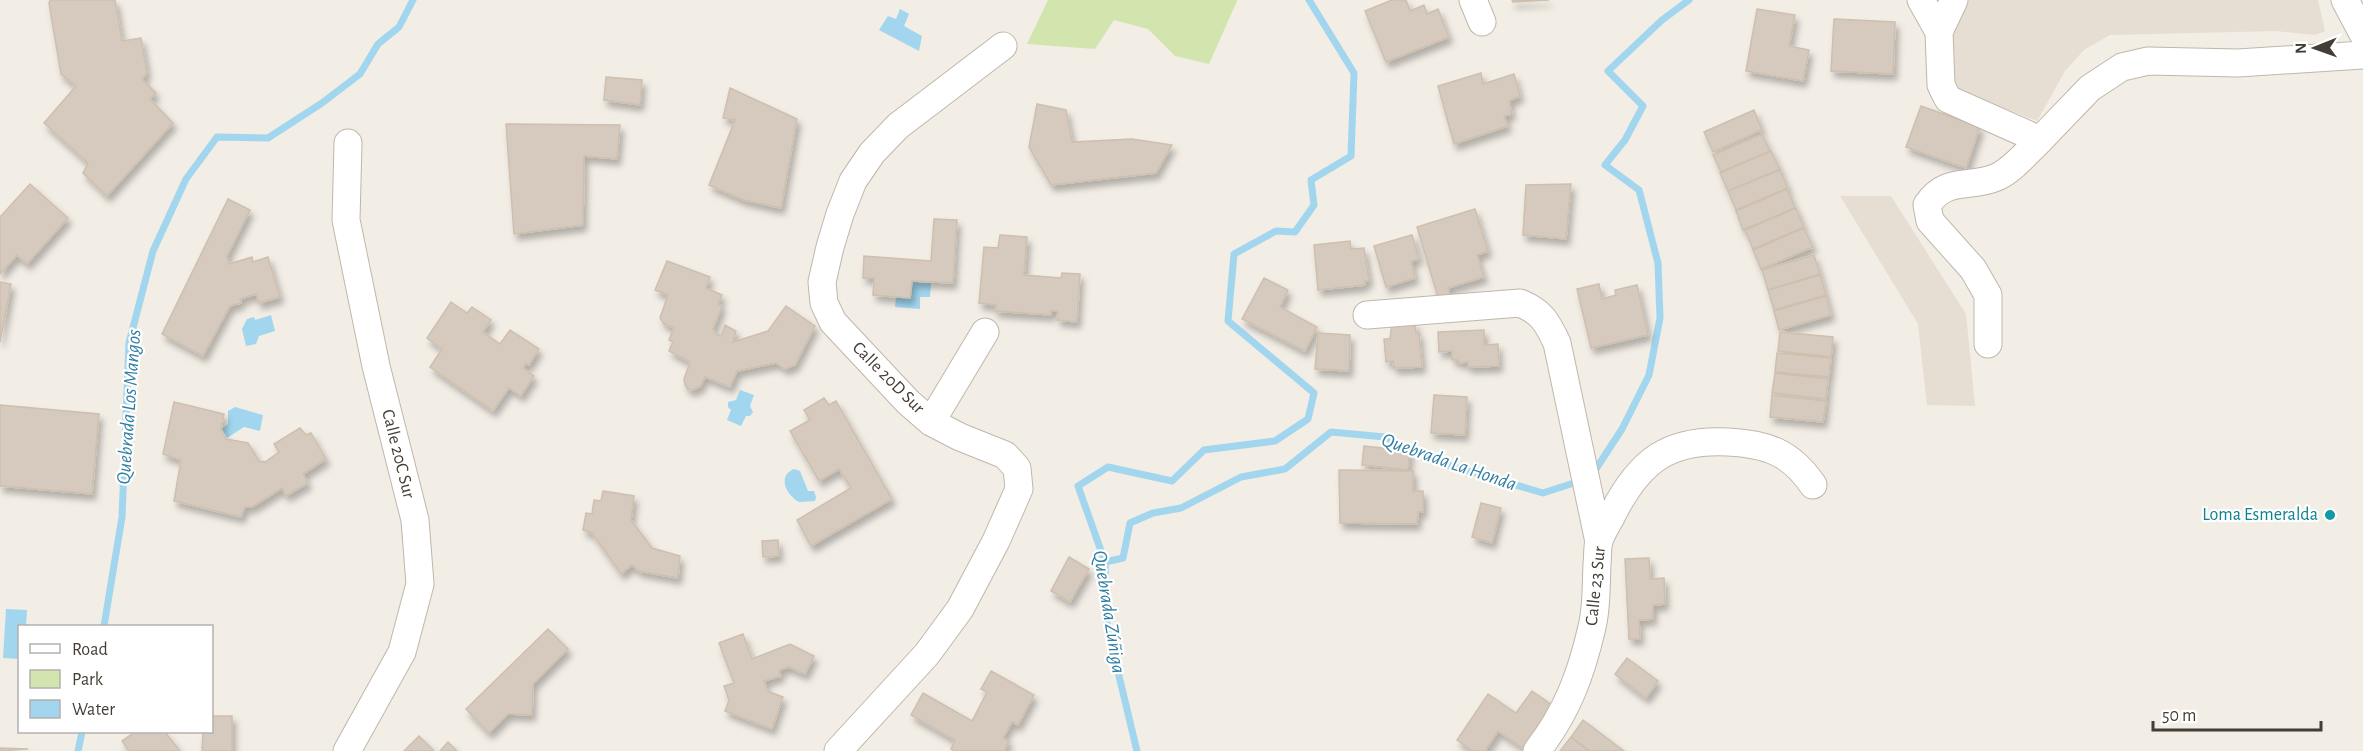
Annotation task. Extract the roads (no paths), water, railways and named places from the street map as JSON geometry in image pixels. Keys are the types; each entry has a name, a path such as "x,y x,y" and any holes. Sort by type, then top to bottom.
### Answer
{"street":[{"path":"1921,0 1939,32 1941,85 1948,99 2040,140"},
{"path":"1939,32 1954,0"},
{"path":"2345,0 2363,33"},
{"name":"Calle 20D Sur","path":"838,751 927,654 960,609 996,541 1019,489 1017,468 1005,455 960,437 931,422 908,402 833,322 824,303 822,282 840,214 853,181 872,153 898,126 1003,46"},
{"path":"1988,344 1988,295 1973,269 1930,220 1927,205 1934,194 1945,187 1995,178 2005,173 2090,88 2122,67 2148,62 2238,63 2363,55"},
{"name":"Calle 20C Sur","path":"347,751 402,652 420,584 415,520 376,366 346,220 348,143"},
{"path":"1366,315 1520,303 1536,310 1548,324 1557,342 1599,542"},
{"path":"931,422 985,332"},
{"name":"Calle 23 Sur","path":"1537,751 1565,711 1581,670 1593,625 1599,542 1622,496 1643,468 1672,448 1692,442 1737,443 1773,450 1788,457 1801,467 1813,486"}],"water":[{"path":"900,9 909,14 904,26 922,36 919,51 879,30 888,16 896,19"},
{"path":"912,282 931,283 930,297 920,297 920,309 895,307 896,297 911,298"},
{"path":"271,315 275,331 259,336 256,344 246,346 242,329 247,319 254,317 255,320"},
{"path":"740,390 754,395 750,406 753,412 750,416 746,416 741,426 727,420 731,410 728,402 736,400"},
{"path":"235,407 263,415 260,431 244,427 227,438 222,429 228,424 228,411"},
{"path":"794,469 800,471 808,491 814,491 815,501 799,502 790,495 785,481 789,472"},
{"path":"6,609 27,610 26,625 18,625 18,659 3,658"}],"waterway":[{"name":"Quebrada Los Mangos","path":"104,625 122,517 129,343 153,251 186,179 217,137 268,138 322,103 360,74 378,44 399,27 413,0"},
{"name":"Quebrada Zúñiga","path":"1137,751 1107,626 1105,562 1078,486 1108,467 1172,481 1204,450 1275,441 1308,419 1314,393 1228,321 1234,254 1276,231 1295,232 1314,205 1311,180 1351,156 1354,73 1309,0"},
{"name":"Quebrada La Honda","path":"1592,475 1622,429 1649,375 1660,318 1658,263 1639,190 1605,165 1625,140 1643,106 1608,71 1662,20 1689,0"},
{"name":"Quebrada La Honda","path":"1105,562 1123,558 1130,523 1153,513 1181,508 1241,477 1285,469 1331,432 1385,437 1448,465 1543,493 1580,481"},
{"name":"Quebrada Los Mangos","path":"78,751 82,733"}],"place":[{"name":"Loma Esmeralda","path":"2330,515"}]}
